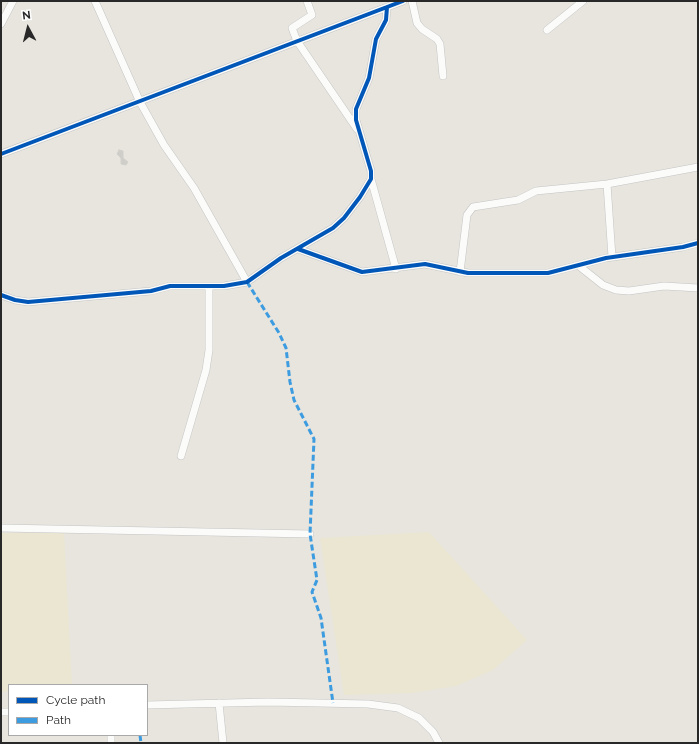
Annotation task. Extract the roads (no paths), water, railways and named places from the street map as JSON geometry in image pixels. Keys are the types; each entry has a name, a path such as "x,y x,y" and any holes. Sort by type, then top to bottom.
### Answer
{"street":[{"path":"1,24 13,1"},
{"path":"94,1 140,102 164,145 194,188 247,282"},
{"path":"307,1 312,15 292,28 297,41 359,132"},
{"path":"1,154 403,1"},
{"path":"412,1 417,22 422,29 437,38 440,44 443,76"},
{"path":"547,30 583,1"},
{"path":"1,295 15,300 28,302 151,291 170,286 209,286 247,282 333,228 344,218 366,189 370,179 371,171 359,132 356,114 357,104 369,78 376,39 386,20 387,7"},
{"path":"460,272 467,215 473,207 518,200 536,191 607,184 695,167 698,160"},
{"path":"370,179 396,269"},
{"path":"607,184 612,257"},
{"path":"298,249 357,272 396,269 430,264 460,272 548,273 612,257 683,247 698,243"},
{"path":"579,266 603,285 616,290 630,291 664,286 698,288"},
{"path":"181,456 206,370 209,350 209,286"},
{"path":"1,528 310,534"},
{"path":"219,703 223,743"},
{"path":"148,705 219,703 354,704 398,708 420,718 433,732 439,743"}]}
